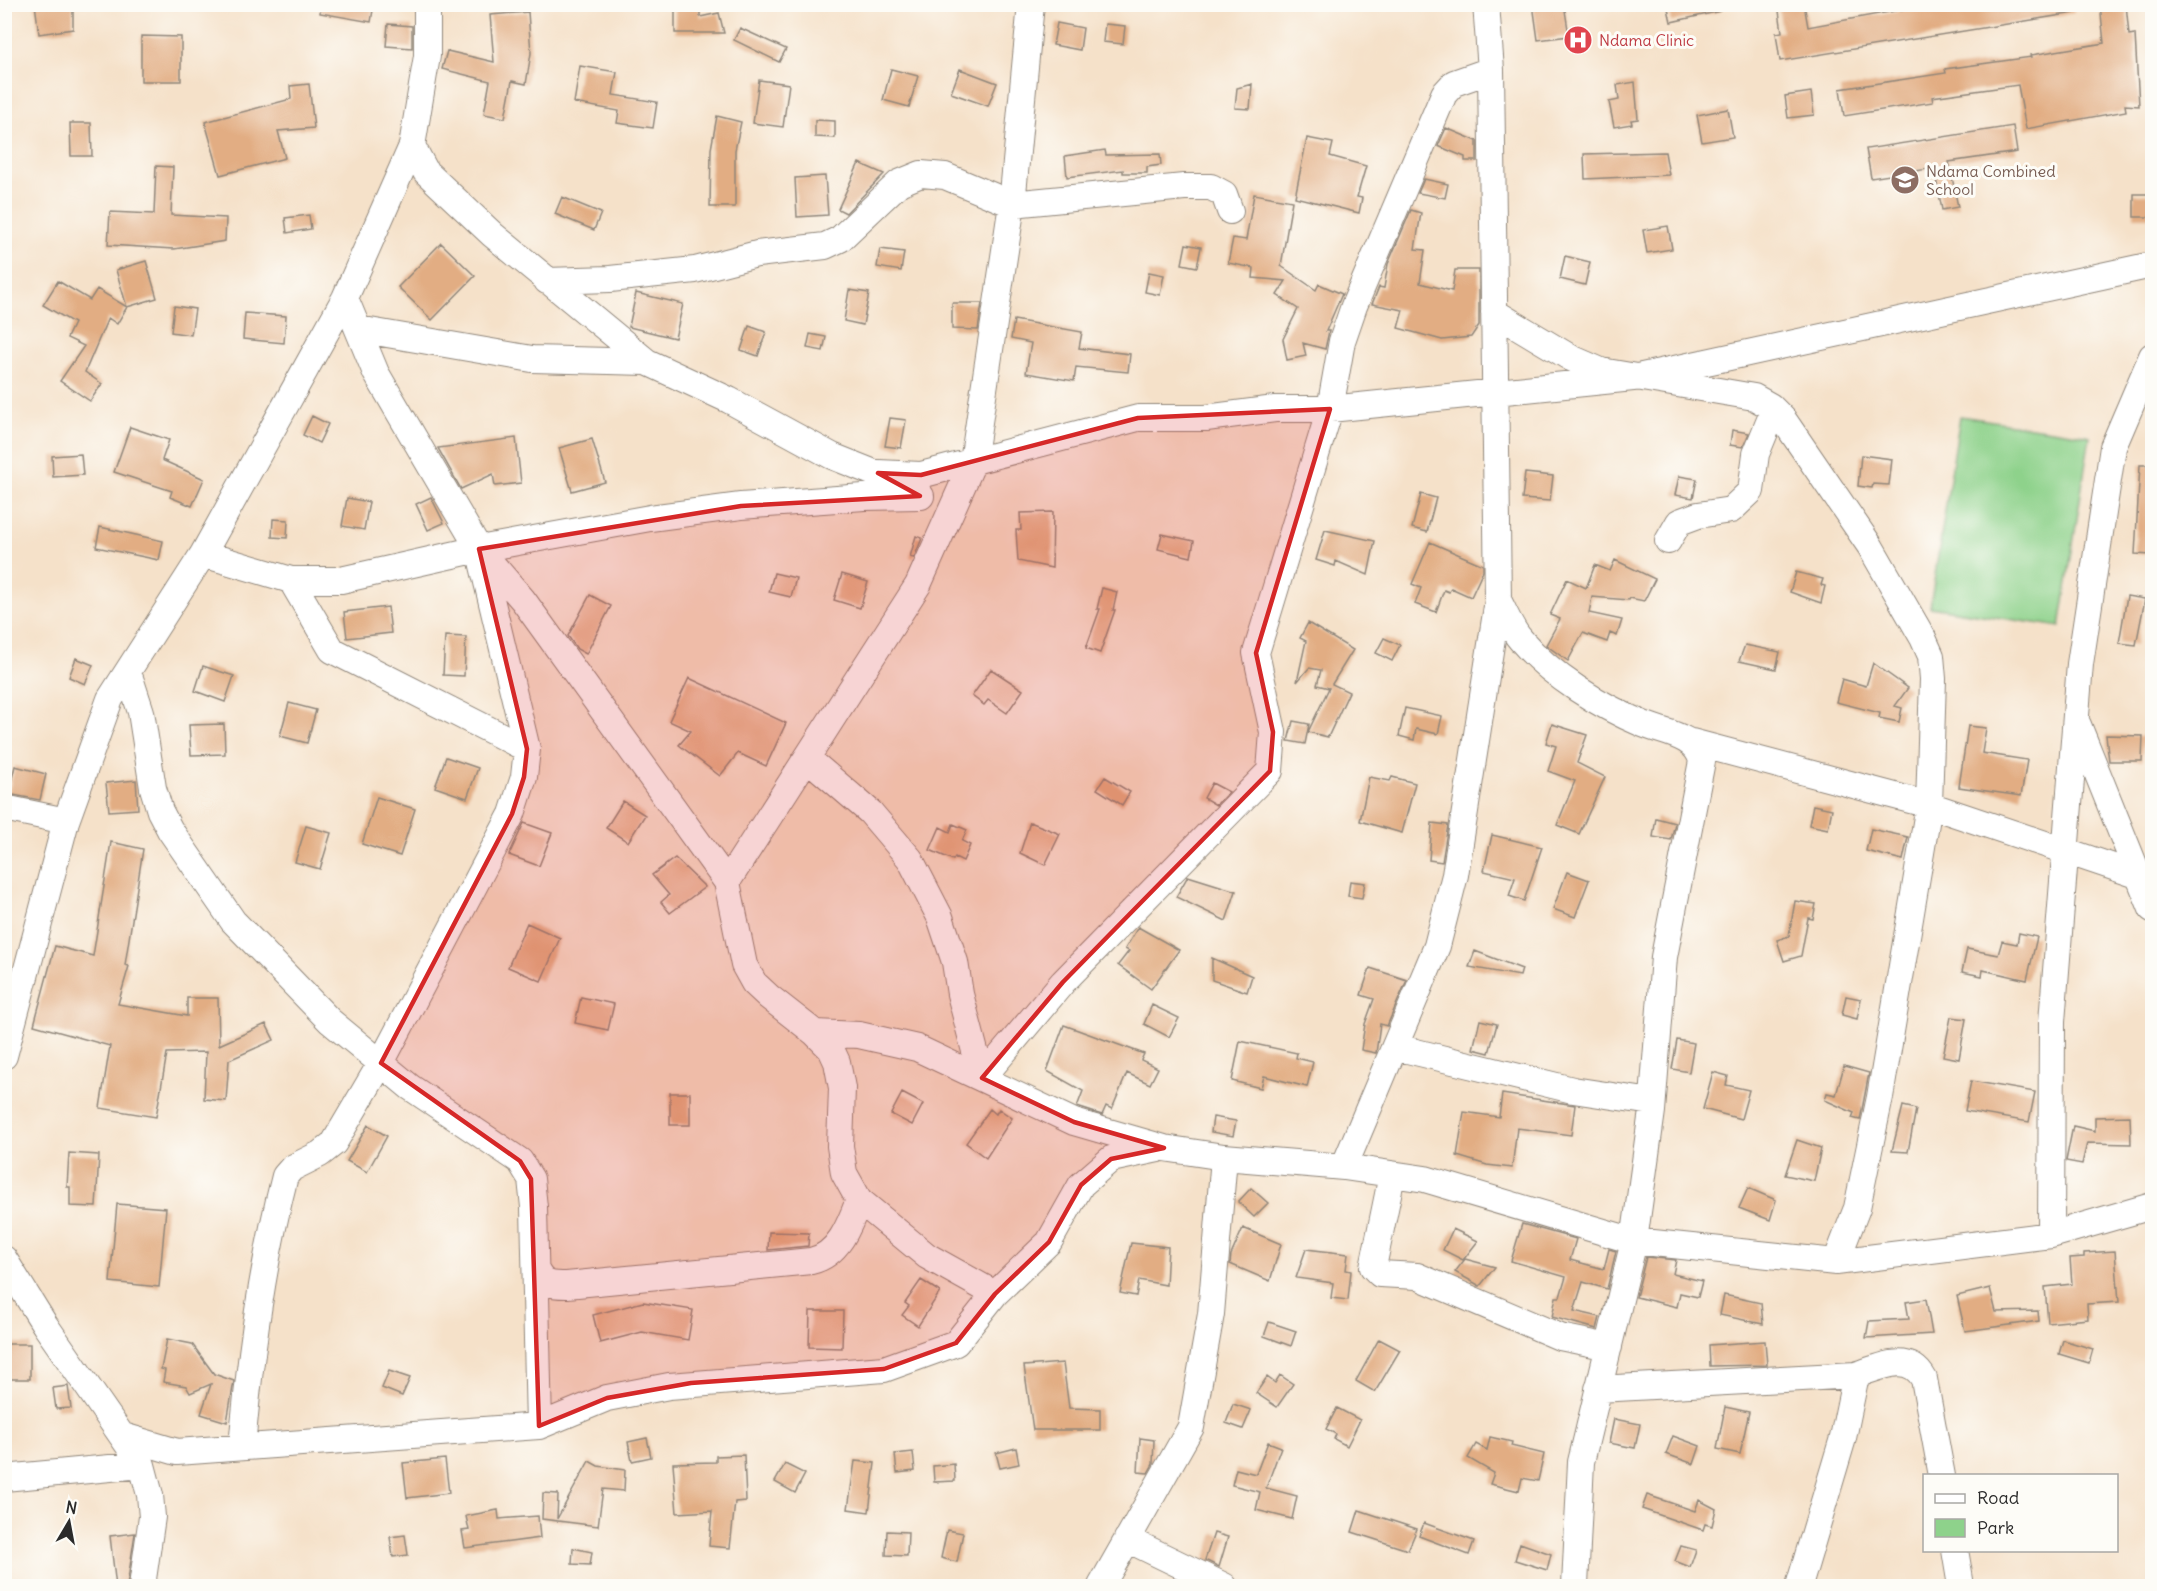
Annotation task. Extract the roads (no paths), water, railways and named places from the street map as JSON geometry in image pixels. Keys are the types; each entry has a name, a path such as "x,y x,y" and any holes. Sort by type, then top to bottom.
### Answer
{"street":[{"path":"4,1056 66,821 110,699 203,554 345,298 412,146 427,56 427,4"},
{"path":"727,882 918,585 952,514 973,462 1012,204 1032,4"},
{"path":"1344,1167 1437,946 1455,875 1498,600 1491,70 1486,4"},
{"path":"982,1078 1063,982 1270,771 1274,732 1256,653 1330,409 1342,341 1354,306 1444,94 1454,83 1491,70"},
{"path":"412,146 420,163 448,194 547,281 648,362 729,400 832,456 878,473 952,514"},
{"path":"547,281 610,279 695,270 757,254 825,246 840,239 899,183 921,174 945,176 1012,204 1184,187 1211,187 1224,194 1230,211"},
{"path":"878,473 921,475 1138,418 1206,418 1275,409 1330,409 1495,394 1633,378 2152,265"},
{"path":"345,298 376,372 479,549 523,600 727,882 744,965 754,983 831,1049 837,1062 842,1088 840,1146 844,1173 859,1200 927,1256 995,1294"},
{"path":"1494,312 1571,358 1601,371 1754,397 1773,410 1783,419 1870,546 1931,656 1934,679 1929,805 1877,1108 1857,1208 1836,1262"},
{"path":"358,329 532,359 648,362"},
{"path":"2051,1235 2052,1022 2080,664 2113,447 2152,356"},
{"path":"1668,542 1679,522 1698,515 1731,510 1751,491 1756,454 1773,410"},
{"path":"203,554 291,580 341,580 479,549 640,520 741,506 864,497 921,496"},
{"path":"242,1447 257,1314 275,1215 285,1176 292,1168 320,1154 334,1143 381,1063 512,814 524,777 527,749 479,549"},
{"path":"291,580 332,650 527,749"},
{"path":"1498,600 1519,638 1545,663 1597,701 1642,723 1692,742 1929,805 2139,876"},
{"path":"128,672 141,712 153,789 170,830 233,921 330,1021 410,1087 520,1161 531,1179 536,1270 539,1426"},
{"path":"2075,716 2152,909"},
{"path":"1575,1587 1581,1462 1635,1241 1652,1102 1664,957 1702,761 1701,753 1692,742"},
{"path":"807,758 870,812 910,859 940,917 955,962 960,994 982,1078"},
{"path":"4,808 66,821"},
{"path":"815,1033 859,1035 917,1048 1074,1122 1164,1148 1224,1157 1344,1167 1425,1179 1635,1241 1836,1262 2051,1235 2152,1206"},
{"path":"1395,1047 1573,1090 1652,1102"},
{"path":"123,1436 177,1452 539,1426 607,1398 669,1386 884,1369 956,1343 995,1294 1049,1242 1081,1185 1103,1165 1111,1159 1164,1148"},
{"path":"1101,1587 1191,1427 1211,1314 1224,1157"},
{"path":"1392,1174 1373,1267 1380,1274 1418,1276 1560,1337 1609,1347"},
{"path":"536,1270 540,1280 551,1285 567,1285 811,1262 826,1256 842,1238 859,1200"},
{"path":"4,1259 45,1325 142,1465 150,1495 152,1517 142,1587"},
{"path":"1598,1389 1856,1375 1896,1362 1914,1366 1924,1379 1942,1474"},
{"path":"1799,1587 1843,1438 1856,1375"},
{"path":"4,1478 142,1465"},
{"path":"1127,1539 1224,1587"},
{"path":"1955,1552 1961,1587"}],"place":[{"name":"Ndama Clinic","path":"1578,40"},
{"name":"Ndama Combined School","path":"1905,180"}]}
